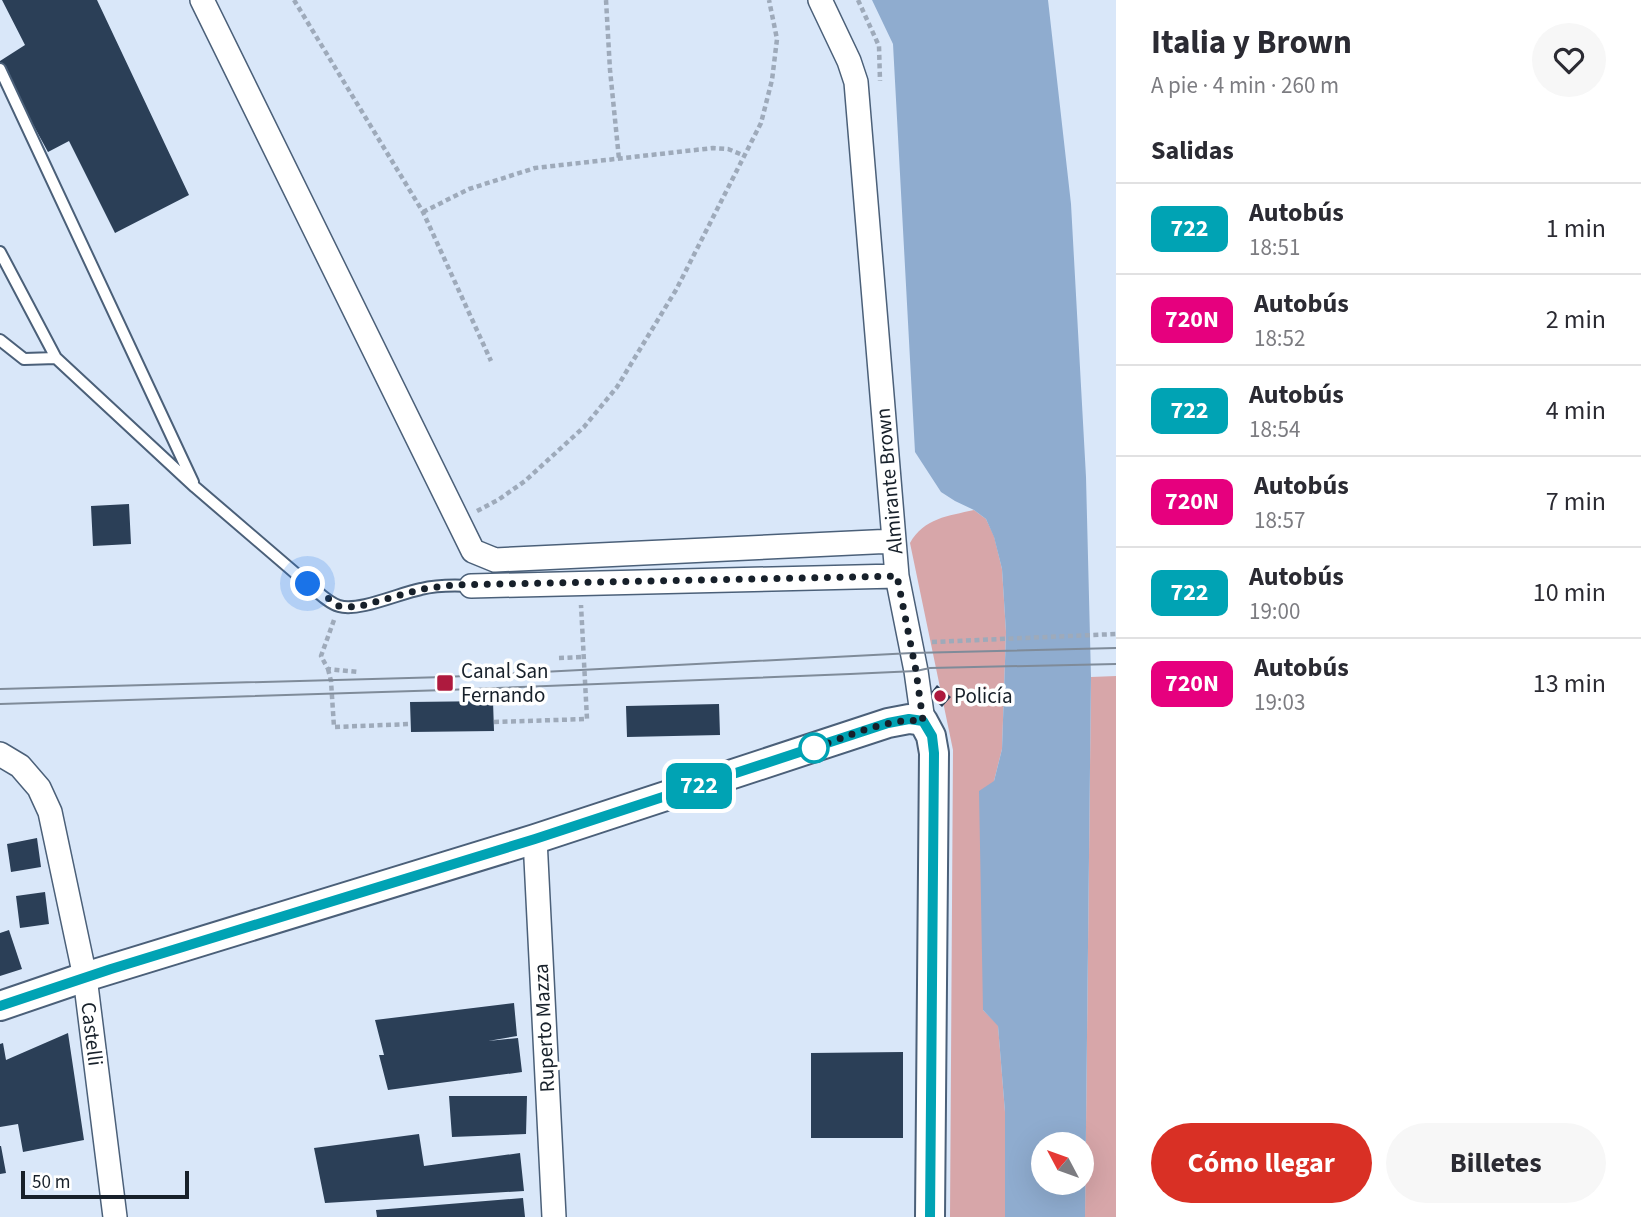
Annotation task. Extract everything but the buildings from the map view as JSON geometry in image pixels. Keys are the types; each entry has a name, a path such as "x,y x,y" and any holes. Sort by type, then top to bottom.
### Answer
{"street":[{"path":"202,0 473,551 495,560 894,541"},
{"name":"Almirante Brown","path":"820,0 856,82 897,576 923,721 932,736 934,753 929,1217"},
{"path":"471,586 897,576"},
{"path":"0,1006 85,977 535,839 888,723 909,719 923,721"},
{"name":"Castelli","path":"0,754 20,766 39,788 50,812 85,977 115,1217"},
{"name":"Ruperto Mazza","path":"535,839 554,1217"}],"lane":[{"path":"0,69 195,487"},
{"path":"0,252 57,358 195,487 308,584 339,606 357,607 422,589 471,586"},
{"path":"0,340 24,359 57,358"}],"path":[{"path":"294,0 423,212 491,361"},
{"path":"606,0 619,159"},
{"path":"477,512 525,481 584,427 617,387 676,290 761,123 772,80 777,39 769,0"},
{"path":"423,212 469,189 535,168 713,148 728,149 745,156"},
{"path":"494,722 587,719 580,583"},
{"path":"339,606 321,656 331,681 334,727 411,724"},
{"path":"946,641 1116,634"},
{"path":"559,658 584,657"},
{"path":"328,669 358,671"}],"shaded area":[{"path":"974,510 986,519 994,536 1002,569 1006,632 1002,749 994,781 983,1010 998,1025 1005,1112 1005,1217 950,1217 953,750 910,543 922,528 930,523 946,516"},
{"path":"1116,676 1116,1217 1085,1217 1085,1195 1094,1195 1094,1132 1086,1132 1091,677"}],"water":[{"path":"872,0 1048,0 1071,204 1086,477 1091,677 1086,1132 1031,1132 1031,1195 1085,1195 1085,1217 1005,1217 1005,1112 998,1026 983,1010 979,791 994,781 1002,749 1006,632 1002,569 994,537 986,519 941,492 915,452 893,44"}],"tram line":[{"path":"0,689 445,677 912,653 1116,648"},
{"path":"0,704 446,690 850,674 930,668 1116,664"}],"bus line":[{"name":"722","path":"0,1006 111,969 535,839 888,723 909,719 923,721 932,736 934,753 930,1217"}],"place":[{"name":"Canal San Fernando","path":"445,683"},
{"name":"Policía","path":"940,696"}],"route":[{"path":"308,584 339,606 357,607 422,589 453,585 897,576 923,721 909,719 888,723 814,748"}]}
